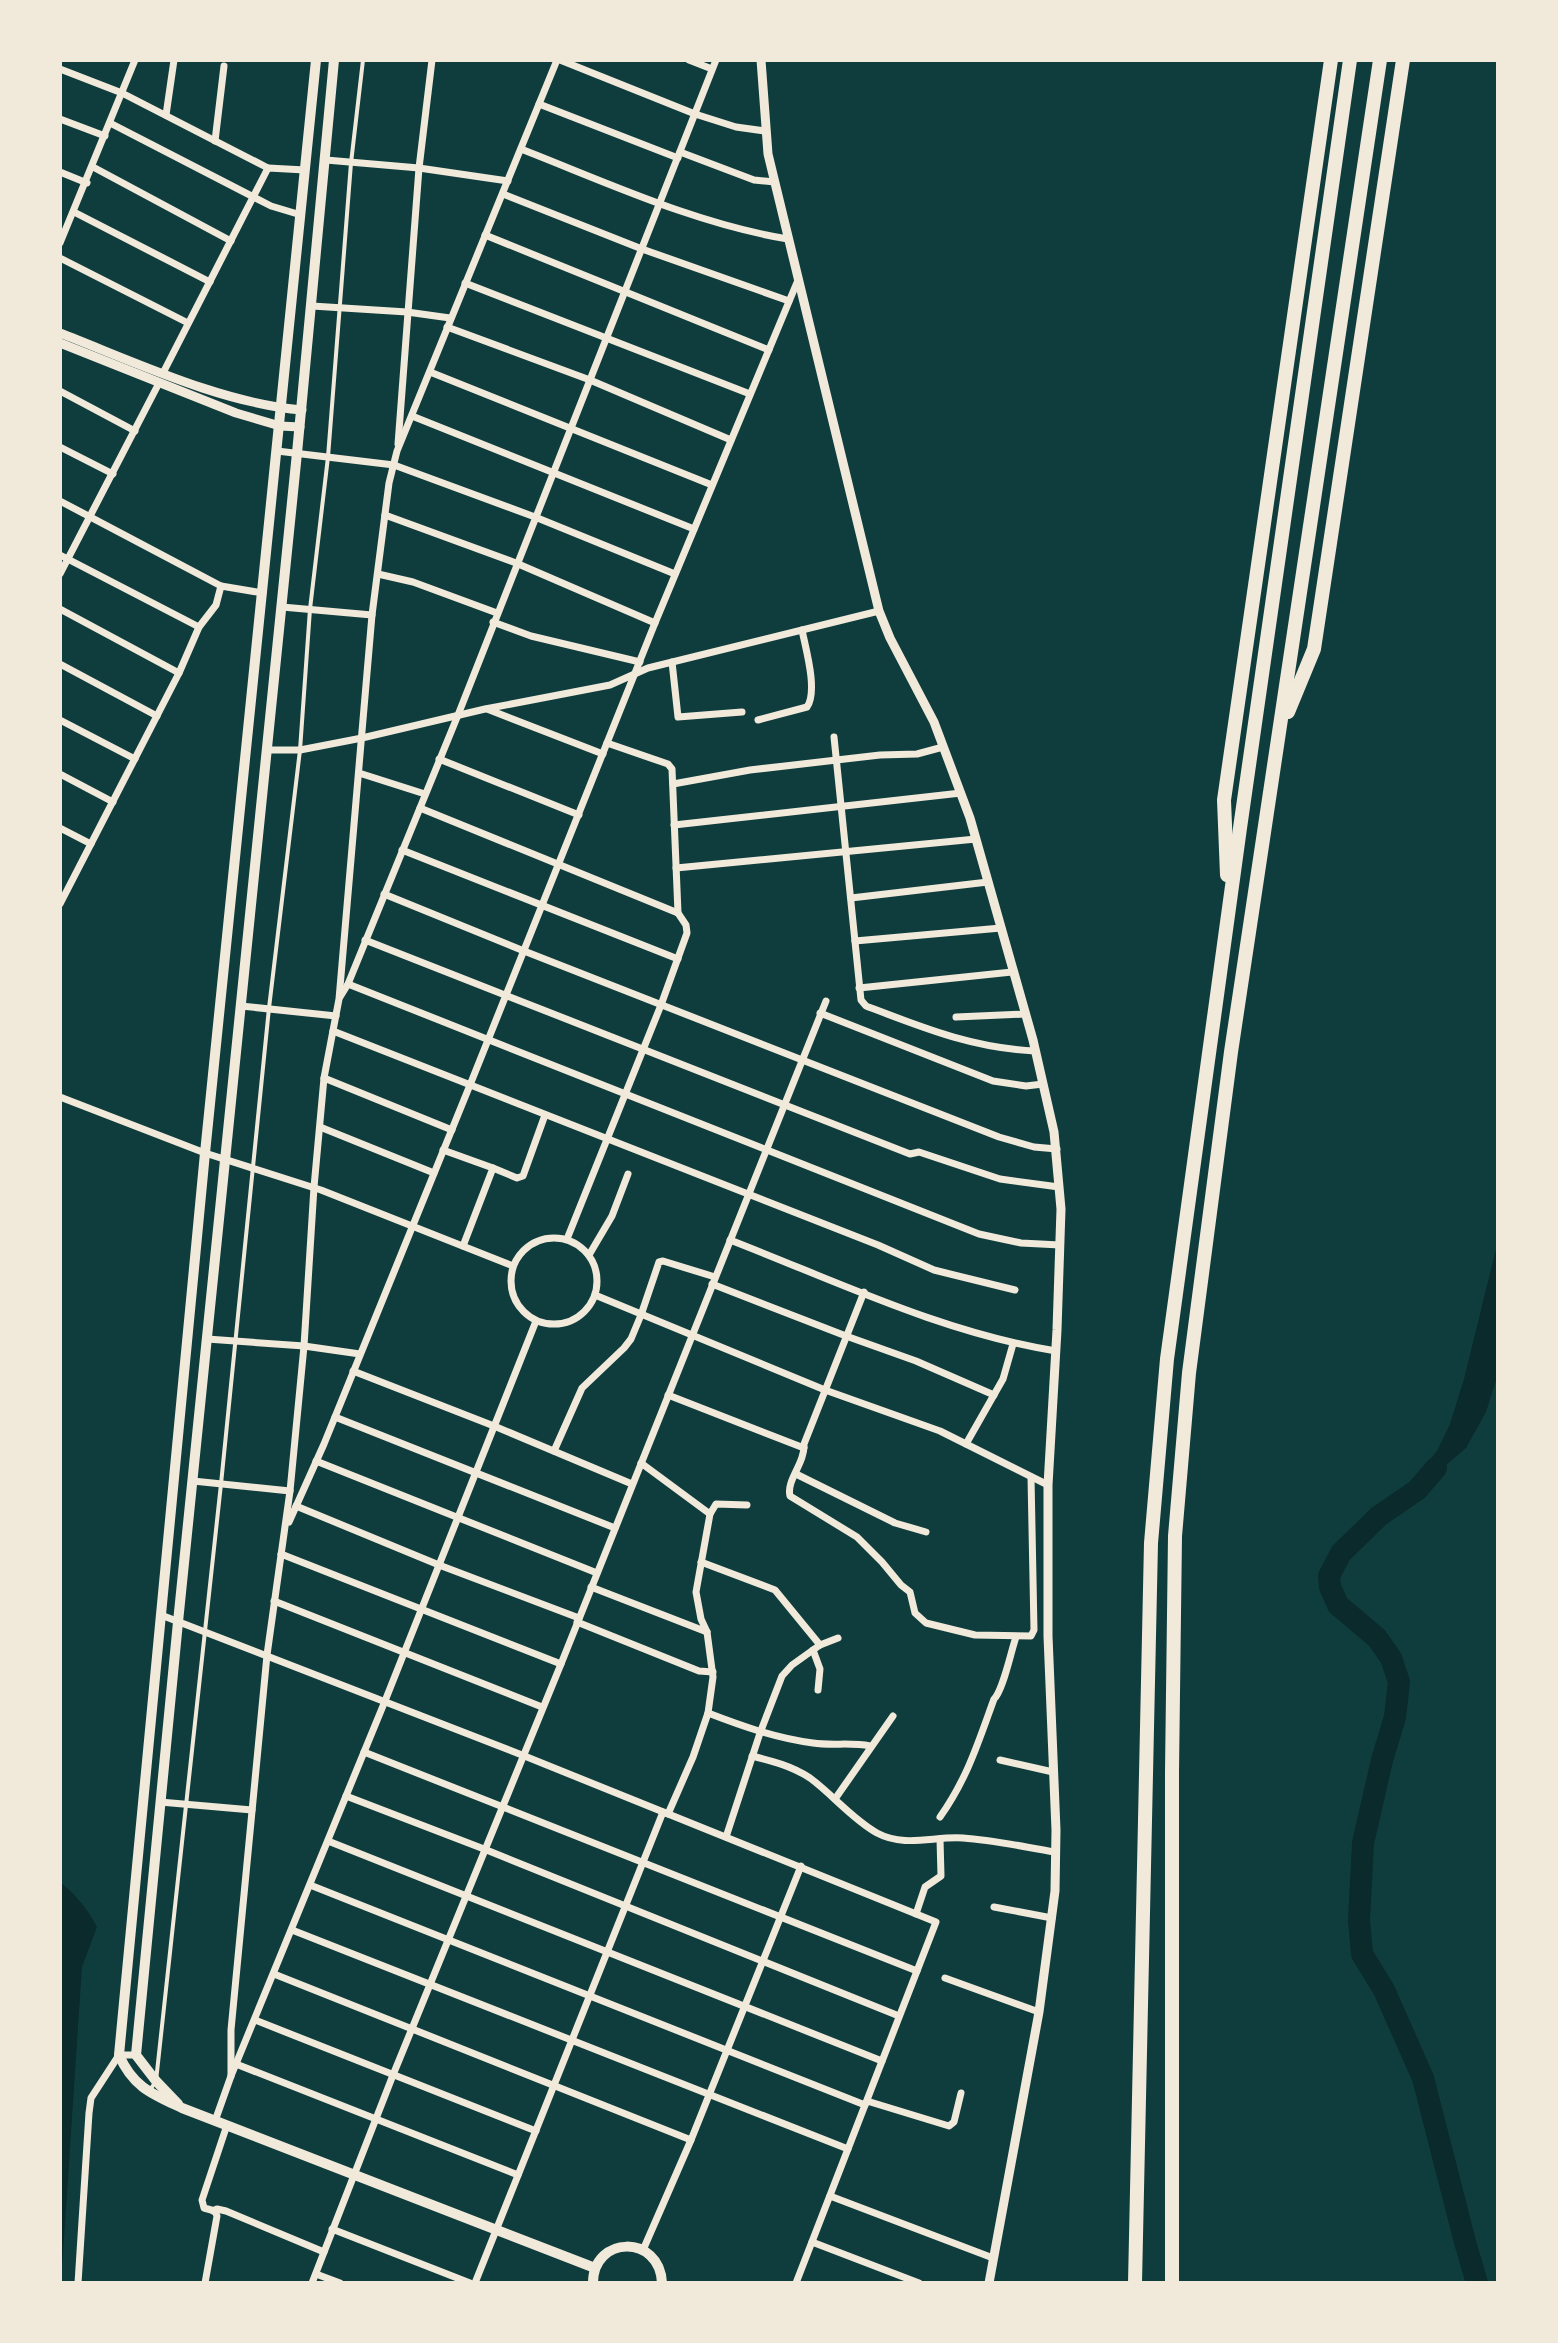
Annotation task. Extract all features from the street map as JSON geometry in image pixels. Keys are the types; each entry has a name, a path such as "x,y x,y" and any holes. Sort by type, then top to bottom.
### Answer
{"highway":[{"path":"1228,923 1224,800 1331,60"},
{"path":"1135,2283 1151,1543 1167,1359 1248,766 1350,60"},
{"path":"1172,2283 1175,1536 1189,1373 1231,1052 1380,60"},
{"path":"1279,734 1314,649 1403,60"}],"main road":[{"path":"316,60 205,1153 119,2055 133,2080 148,2092 182,2108 595,2268"},
{"path":"182,2108 136,2055 302,410 334,60"},
{"path":"593,2283 595,2268 600,2260 615,2248 625,2246 643,2250 658,2264 662,2283"}],"street":[{"path":"60,243 63,228 87,183 135,60"},
{"path":"166,115 174,60"},
{"path":"231,2076 231,2030 267,1655 290,1491 304,1346 324,1078 339,999 372,615 389,483 397,451 419,168 432,60"},
{"path":"397,451 558,60 695,114 736,127 765,131"},
{"path":"689,60 712,69"},
{"path":"339,999 348,984 458,715 716,60"},
{"path":"761,60 765,131 775,182 879,611 934,722 961,793 1035,1051 1057,1149 1060,1245 1048,1485 1048,1636 1055,1891 1039,2012 989,2283"},
{"path":"215,141 224,66"},
{"path":"60,69 122,93 268,168 305,170"},
{"path":"539,104 745,177 775,182"},
{"path":"60,119 105,136"},
{"path":"110,123 271,206 301,215"},
{"path":"521,149 660,203 745,231 788,239"},
{"path":"326,160 419,168 508,181"},
{"path":"93,167 231,241"},
{"path":"60,574 64,557 91,517 268,168"},
{"path":"60,172 87,183"},
{"path":"503,194 642,249 789,301"},
{"path":"74,212 210,282"},
{"path":"485,235 769,350"},
{"path":"60,258 188,323"},
{"path":"285,1531 335,1417 655,623 798,280"},
{"path":"465,283 750,394"},
{"path":"312,306 407,312 449,323 731,440"},
{"path":"60,333 236,413 280,426 300,427"},
{"path":"60,343 161,378 281,409 302,410"},
{"path":"430,372 712,485"},
{"path":"60,391 135,431"},
{"path":"412,416 694,529"},
{"path":"60,447 113,474"},
{"path":"277,451 394,465 535,517 675,574"},
{"path":"60,501 221,586 263,593"},
{"path":"385,515 516,563 655,623"},
{"path":"64,557 199,627"},
{"path":"378,574 413,582 497,613"},
{"path":"60,904 179,673 199,627 216,605 221,586"},
{"path":"282,607 372,615"},
{"path":"60,609 179,673"},
{"path":"267,750 300,750 610,685 672,662 879,611"},
{"path":"493,622 531,636 640,662"},
{"path":"758,720 810,704 812,690 802,630"},
{"path":"672,662 678,717 742,712"},
{"path":"60,664 157,716"},
{"path":"485,709 603,754"},
{"path":"60,720 135,759"},
{"path":"834,737 861,1000 866,1006 929,1030 991,1047 1035,1051"},
{"path":"567,1239 687,933 678,913 672,769 668,764 607,743"},
{"path":"673,784 750,770 880,755 917,754 943,747"},
{"path":"439,759 579,815"},
{"path":"359,773 425,794"},
{"path":"60,774 113,802"},
{"path":"674,825 961,793"},
{"path":"420,808 678,913"},
{"path":"60,828 91,844"},
{"path":"676,868 976,839"},
{"path":"402,850 678,959"},
{"path":"60,881 69,886"},
{"path":"851,898 988,882"},
{"path":"384,894 999,1137 1034,1147 1057,1149"},
{"path":"855,941 1001,928"},
{"path":"365,940 910,1154 919,1152 1000,1179 1059,1187"},
{"path":"859,988 1012,972"},
{"path":"348,984 979,1234 1021,1243 1060,1245"},
{"path":"312,2283 826,1001"},
{"path":"241,1006 336,1016"},
{"path":"820,1013 993,1081 1026,1086 1043,1084"},
{"path":"956,1017 1025,1014"},
{"path":"333,1031 878,1245 934,1270 1015,1290"},
{"path":"324,1078 452,1130"},
{"path":"60,1097 205,1153 314,1187 513,1266"},
{"path":"443,1150 517,1178 523,1176 545,1115"},
{"path":"320,1127 434,1173"},
{"path":"463,1246 493,1168"},
{"path":"589,1255 612,1216 628,1174"},
{"path":"567,1239 589,1255 595,1268 595,1295 588,1308 577,1318 553,1324 536,1321 517,1304 512,1292 513,1266 523,1251 541,1240 567,1239"},
{"path":"730,1240 923,1315 1013,1344 1056,1351"},
{"path":"554,1451 582,1388 624,1348 634,1332 659,1262 663,1261 994,1395"},
{"path":"864,1292 804,1448 805,1456 788,1489 790,1496 857,1537 910,1592 915,1613 926,1623 975,1635 1031,1636 1034,1630 1031,1477"},
{"path":"595,1295 825,1390 940,1431 1048,1485"},
{"path":"215,2121 536,1321"},
{"path":"207,1339 304,1346 360,1354"},
{"path":"966,1444 1003,1379 1013,1344"},
{"path":"353,1371 632,1484"},
{"path":"668,1395 804,1448"},
{"path":"335,1417 615,1528"},
{"path":"316,1461 597,1573"},
{"path":"641,1463 710,1514"},
{"path":"796,1474 895,1523 926,1532"},
{"path":"193,1481 290,1491"},
{"path":"332,2229 472,2283 496,2231 642,1863 693,1757 708,1713 713,1672 707,1632 696,1592 710,1514 716,1504 747,1505"},
{"path":"296,1506 699,1671 713,1672"},
{"path":"281,1554 561,1664"},
{"path":"701,1562 775,1590 820,1645"},
{"path":"591,1587 707,1632"},
{"path":"274,1601 542,1707"},
{"path":"161,1615 522,1755 936,1922 796,2283"},
{"path":"940,1817 958,1792 970,1766 994,1699 1000,1694 1016,1637"},
{"path":"726,1837 782,1676 820,1645 838,1638"},
{"path":"813,1650 820,1669 818,1690"},
{"path":"708,1713 760,1733 816,1744 855,1743 870,1746"},
{"path":"835,1799 893,1716"},
{"path":"364,1752 917,1971"},
{"path":"752,1756 779,1763 808,1777 855,1818 879,1834 924,1842 958,1838 981,1840 1055,1852"},
{"path":"1000,1760 1053,1772"},
{"path":"346,1796 899,2016"},
{"path":"160,1802 252,1810"},
{"path":"916,1914 925,1887 941,1876 940,1839"},
{"path":"328,1841 882,2061"},
{"path":"643,2250 691,2140 801,1866"},
{"path":"310,1885 589,1997 866,2103 949,2126 954,2122 961,2093"},
{"path":"994,1907 1052,1918"},
{"path":"292,1930 848,2149"},
{"path":"274,1974 691,2140"},
{"path":"945,1978 1039,2012"},
{"path":"255,2020 536,2131"},
{"path":"78,2283 91,2098 119,2055 136,2055"},
{"path":"236,2064 518,2175"},
{"path":"205,2283 217,2216 204,2208 202,2200 227,2125"},
{"path":"830,2196 993,2258"},
{"path":"213,2211 226,2211 324,2252"},
{"path":"812,2242 919,2283"},
{"path":"316,2274 340,2283"}],"lane":[{"path":"148,2092 156,2081 269,1008 300,750 310,609 328,457 351,163 363,60"}],"water":[{"path":"1498,1228 1498,1374 1486,1412 1466,1448 1417,1490 1423,1470 1450,1424 1464,1379 1496,1249"},
{"path":"60,1882 81,1902 97,1927 82,1967 61,2283"}],"waterway":[{"path":"1436,1468 1417,1490 1379,1516 1341,1553 1329,1576 1338,1605 1377,1638 1391,1658 1399,1682 1395,1717 1363,1843 1359,1920 1362,1954 1384,1990 1423,2078 1477,2283"}]}
